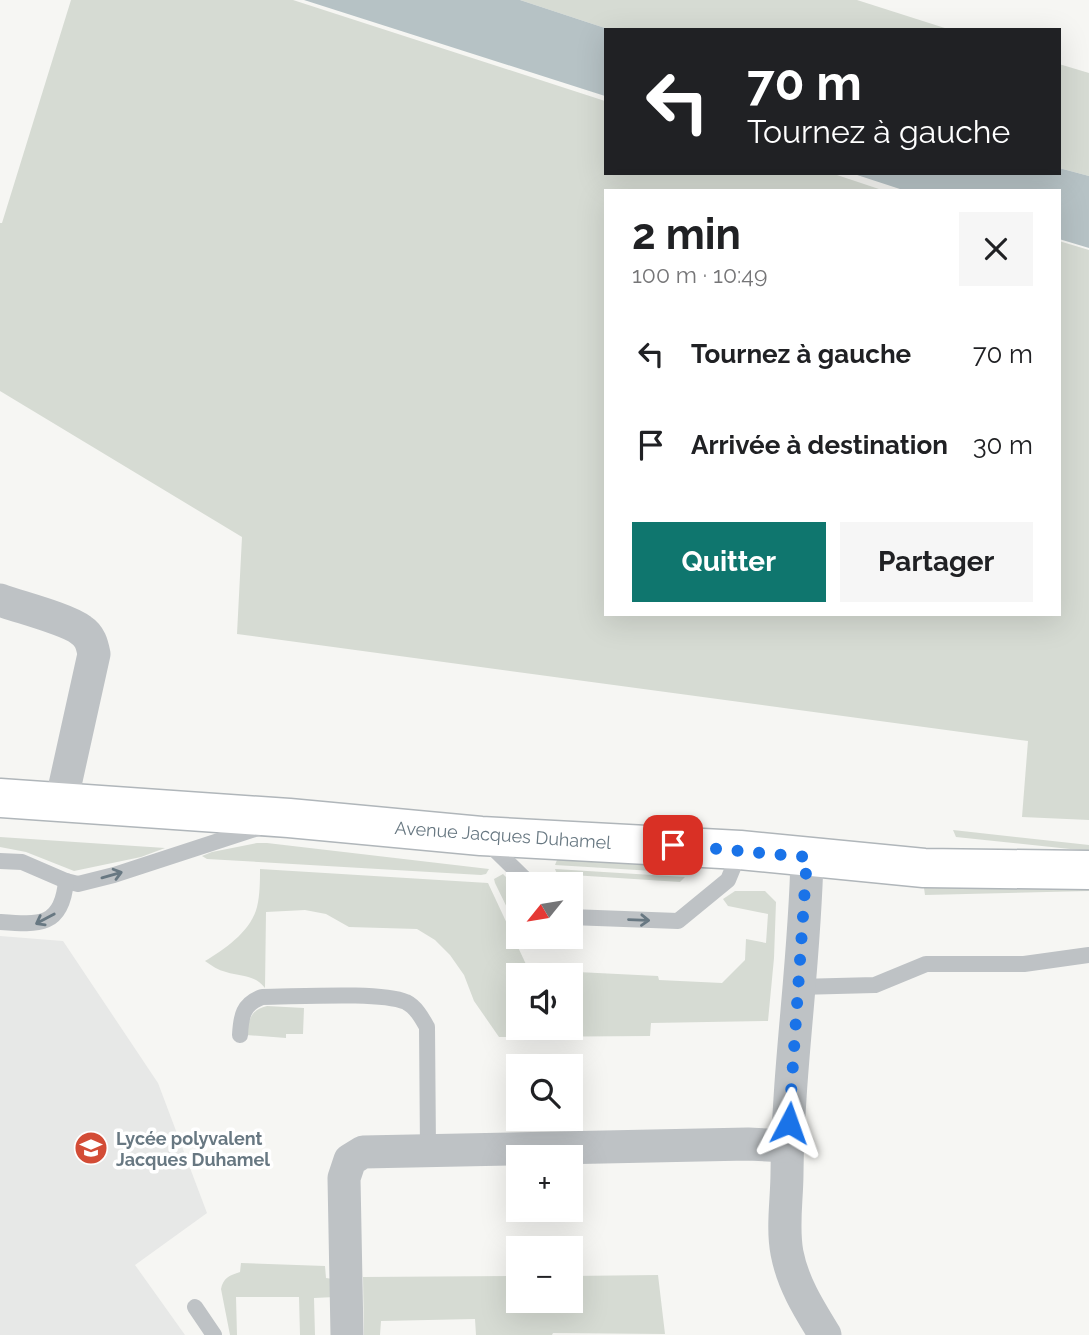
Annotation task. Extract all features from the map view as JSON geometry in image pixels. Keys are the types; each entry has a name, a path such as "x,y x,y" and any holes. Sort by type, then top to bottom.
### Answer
{"main road":[{"name":"Avenue Jacques Duhamel","path":"0,798 289,818 481,836 740,850 924,868 1089,870"}],"street":[{"path":"0,600 74,625 89,637 93,646 94,654 61,803"},
{"path":"807,857 787,1146 787,1251 792,1275 825,1335"},
{"path":"347,1335 344,1178 350,1160 363,1152 748,1144 787,1146"}],"lane":[{"path":"0,860 22,862 78,884 289,818"},
{"path":"481,836 518,872"},
{"path":"583,917 678,921 728,880 740,850"},
{"path":"0,922 34,925 52,918 64,902 66,881"},
{"path":"798,987 875,985 926,964 1024,964 1089,955"},
{"path":"240,1035 244,1010 250,1003 262,997 371,997 405,1002 421,1016 427,1027 428,1150"},
{"path":"195,1307 214,1335"}],"shaded area":[{"path":"71,0 293,0 604,101 604,175 837,175 879,189 604,189 604,616 1061,616 1061,242 1089,250 1089,820 1022,817 1028,741 237,634 242,537 0,391 2,223"},
{"path":"304,0 520,0 605,28 604,96"},
{"path":"520,0 857,0 945,28 605,28"},
{"path":"1061,65 1089,73 1089,176 1061,169"},
{"path":"1061,169 1089,176 1089,248 1061,240 1061,189 900,189 857,175 1061,175"},
{"path":"953,830 1089,845 1089,851 956,837"},
{"path":"0,837 165,848 141,857 74,871 26,852 0,847"},
{"path":"257,843 489,869 486,874 481,875 207,859 202,856"},
{"path":"557,860 683,865 686,873 555,865"},
{"path":"260,869 488,883 506,922 506,949 519,949 525,963 506,963 506,1037 499,1037 474,1001 464,975 450,955 435,940 417,929 349,927 326,914 305,910 266,912 265,988 252,978 215,968 205,961 229,945 249,924 254,916 260,888"},
{"path":"555,869 685,877 680,882 583,876 583,872 556,872"},
{"path":"503,874 506,877 506,905 495,883 494,879"},
{"path":"1089,886 1089,891 925,895 924,888"},
{"path":"735,891 765,891 776,902 768,1021 651,1023 650,1036 583,1036 583,972 722,983 745,960 746,939 766,943 768,914 728,906 723,899"},
{"name":"Lycée polyvalent Jacques Duhamel","path":"0,936 63,941 158,1083 207,1213 135,1265 185,1335 0,1335"},
{"path":"267,1006 304,1008 303,1034 286,1034 286,1038 246,1035 249,1020 254,1013"},
{"path":"241,1263 325,1266 326,1278 333,1279 335,1297 314,1298 315,1335 300,1335 299,1297 236,1297 237,1335 230,1335 221,1289 223,1282 240,1272"},
{"path":"658,1275 665,1334 476,1335 475,1319 381,1321 380,1335 364,1335 363,1277 506,1276 506,1313 583,1313 583,1276"}],"place":[{"name":"Lycée polyvalent Jacques Duhamel","path":"91,1148"}],"route":[{"path":"673,845 807,857 789,1123"}]}
